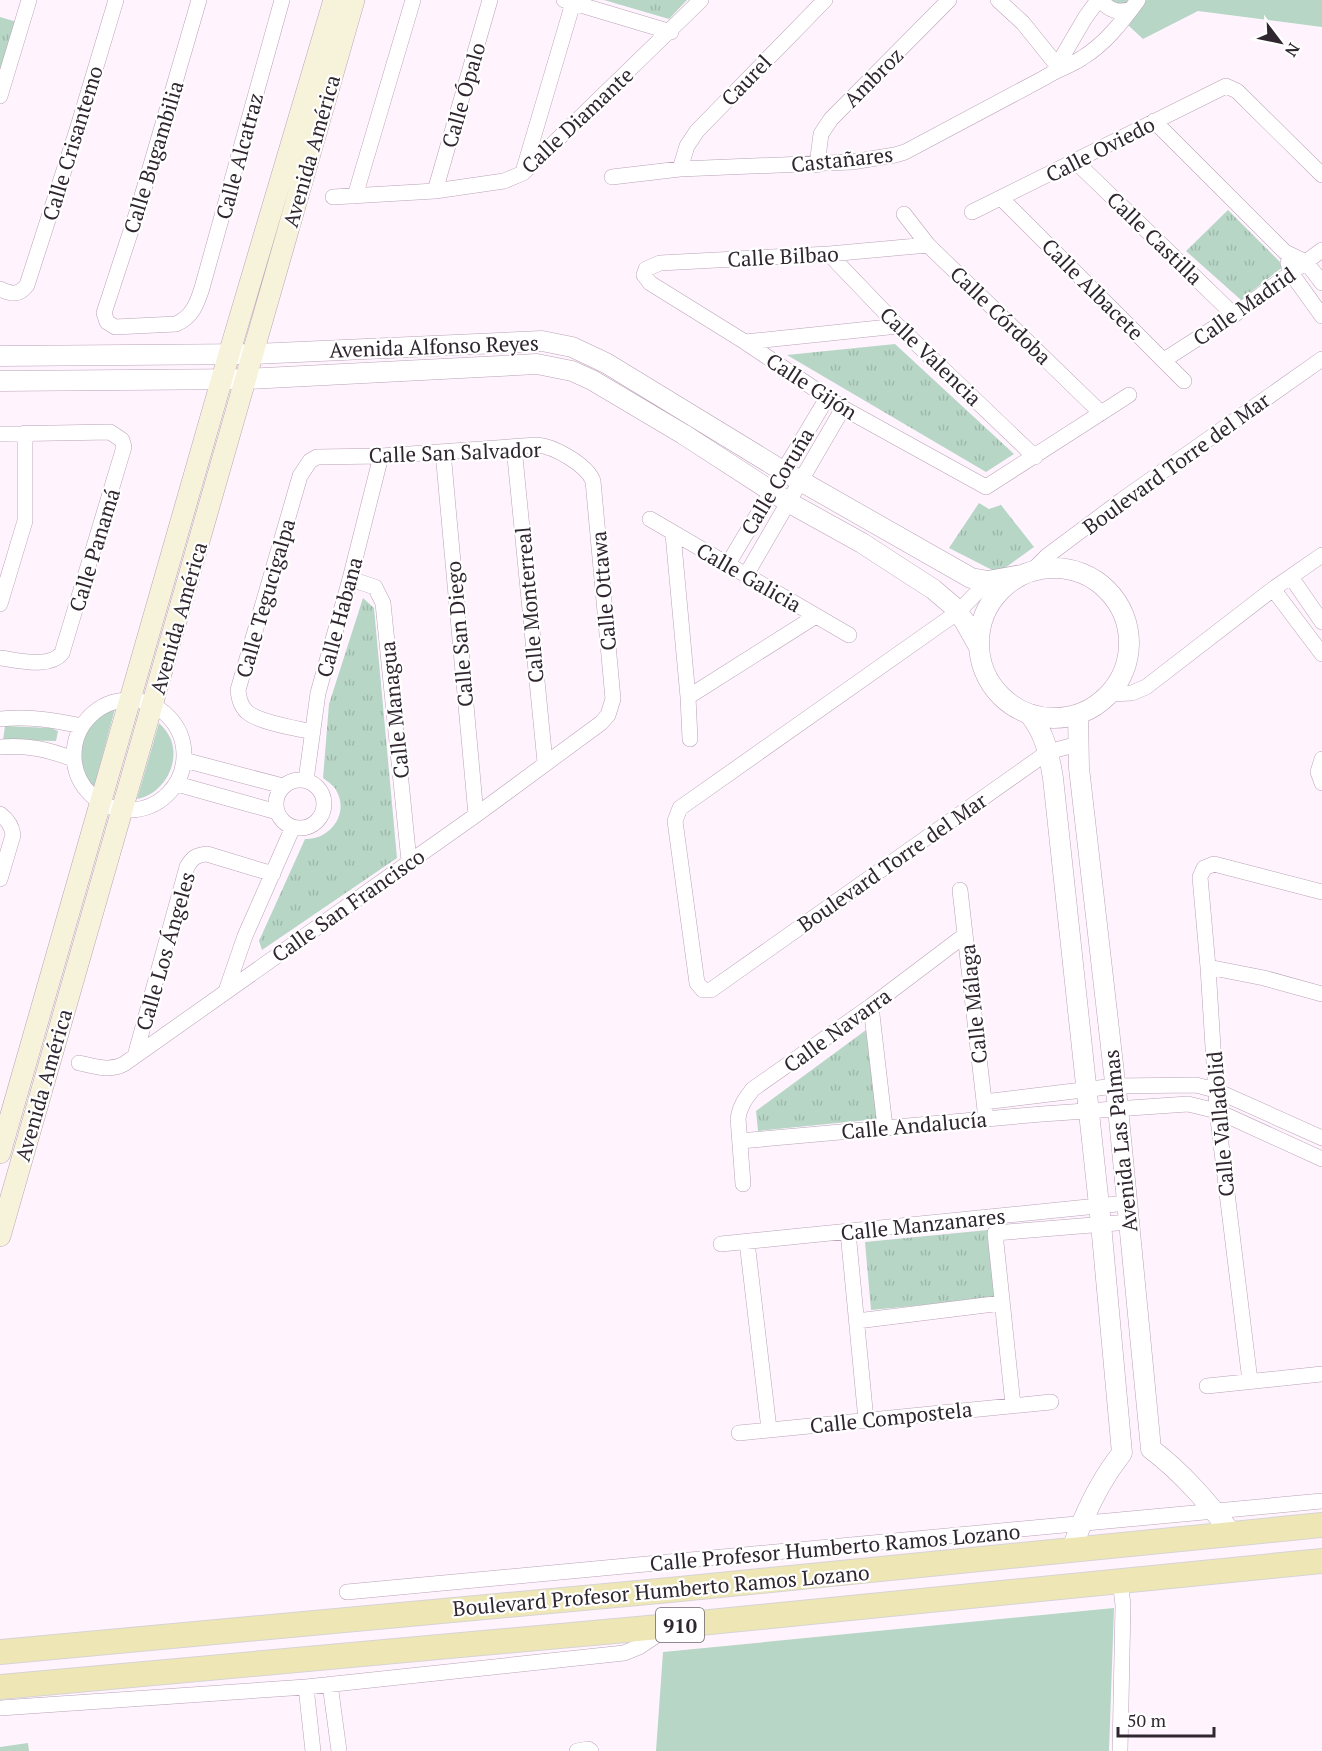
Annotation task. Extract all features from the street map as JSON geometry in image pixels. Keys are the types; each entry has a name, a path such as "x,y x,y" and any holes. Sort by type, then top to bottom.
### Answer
{"main road":[{"name":"Avenida América","path":"1,1148 102,804 229,354 334,0"},
{"name":"Avenida América","path":"0,1236 354,0"},
{"path":"9,1121 32,1127"},
{"name":"Boulevard Profesor Humberto Ramos Lozano","path":"0,1652 1322,1525"},
{"path":"943,1598 941,1582 949,1571 1032,1564 1064,1550"},
{"name":"Boulevard Profesor Humberto Ramos Lozano","path":"0,1687 670,1626 1322,1561"}],"street":[{"path":"0,96 29,0"},
{"name":"Calle Crisantemo","path":"0,289 18,293 27,285 116,0"},
{"name":"Calle Bugambilia","path":"194,310 183,321 176,324 115,327 107,322 104,313 139,206 200,0"},
{"name":"Calle Alcatraz","path":"194,310 282,0"},
{"path":"355,196 413,0"},
{"name":"Calle Ópalo","path":"435,191 490,0"},
{"name":"Calle Diamante","path":"333,197 435,191 504,181 523,173 701,0"},
{"name":"Caurel","path":"680,169 687,146 697,131 825,0"},
{"name":"Ambroz","path":"817,165 821,134 831,119 949,0"},
{"path":"998,0 1023,23 1057,69 1086,15 1100,0 1115,11 1135,4"},
{"path":"523,173 568,1 670,32"},
{"name":"Castañares","path":"612,177 680,169 817,165 876,159 905,152 1057,69 1074,63 1096,48 1135,4"},
{"name":"Calle Oviedo","path":"972,212 1228,86 1237,91 1322,175"},
{"path":"1154,121 1285,252 1306,262 1322,283"},
{"name":"Calle Castilla","path":"1075,161 1234,315"},
{"name":"Calle Albacete","path":"1001,198 1184,381"},
{"name":"Calle Córdoba","path":"903,214 928,244 1101,413"},
{"name":"Calle Bilbao","path":"644,275 646,269 660,263 829,254 928,244"},
{"name":"Calle Madrid","path":"1164,360 1234,315 1322,250"},
{"path":"1285,252 1291,273 1322,316"},
{"name":"Calle Valencia","path":"829,254 898,326 1035,456"},
{"name":"Calle Gijón","path":"644,275 650,283 745,342 843,408 986,487 1035,456"},
{"path":"745,342 898,326"},
{"name":"Avenida Alfonso Reyes","path":"0,356 252,354 550,342 572,347 606,363 783,471 971,578 988,581 1027,572"},
{"name":"Boulevard Torre del Mar","path":"1027,572 1122,500 1322,359"},
{"name":"Avenida Alfonso Reyes","path":"0,381 247,380 537,364 572,371 683,434 788,502 862,543 933,589 958,612 979,647"},
{"path":"628,402 639,383"},
{"path":"1035,456 1129,395"},
{"name":"Calle Coruña","path":"728,564 827,398"},
{"name":"Calle Coruña","path":"746,575 843,408"},
{"name":"Calle Panamá","path":"0,658 47,662 58,658 65,648 124,447 122,440 110,432 25,433"},
{"path":"0,434 25,433 25,521 0,604"},
{"name":"Calle San Salvador","path":"317,457 381,456 544,446 586,469"},
{"name":"Calle Monterreal","path":"514,447 544,762"},
{"name":"Calle San Diego","path":"443,452 476,815"},
{"name":"Calle Habana","path":"306,780 318,693 381,456"},
{"name":"Calle Tegucigalpa","path":"313,732 255,717 246,711 240,702 238,690 300,476 310,461 317,457"},
{"name":"Calle Ottawa","path":"586,469 593,481 613,699 608,715"},
{"name":"Calle Galicia","path":"650,519 849,635"},
{"path":"673,534 690,739"},
{"path":"1109,694 1132,693 1146,687 1273,589 1322,555"},
{"path":"1055,567 1076,570 1096,579 1112,594 1124,612 1129,633 1129,655 1122,676 1109,694 1095,706 1078,715 1046,718 1030,715 1010,705 994,689 983,669 979,647 981,625 989,604 1003,587 1027,572 1055,567"},
{"path":"1291,577 1322,622"},
{"name":"Calle Managua","path":"350,579 375,587 383,603 409,861"},
{"path":"958,612 988,581"},
{"path":"1273,589 1316,634 1322,654"},
{"name":"Boulevard Torre del Mar","path":"958,612 684,804 676,814 697,983 703,990 711,990 1048,752 1078,744"},
{"path":"688,698 816,616"},
{"path":"131,699 153,705 167,714 177,728 183,743 184,760 177,783 162,799 143,809 122,810 102,804 91,796 76,773 73,759 75,742 82,726 91,714 117,701 131,699"},
{"name":"Calle San Francisco","path":"79,1063 116,1069 476,815 544,762 601,723 608,715"},
{"name":"Avenida Las Palmas","path":"1030,715 1041,729 1053,778 1100,1215 1122,1453"},
{"name":"Avenida Las Palmas","path":"1078,715 1079,768 1118,1108 1151,1449"},
{"path":"0,719 41,718 82,726"},
{"path":"0,747 38,747 73,759"},
{"path":"1321,783 1318,772 1322,759"},
{"path":"184,760 283,786"},
{"path":"210,792 216,769"},
{"path":"306,780 314,784 324,798 322,814 309,826 293,827 286,824 277,812 275,803 283,786 290,781 306,780"},
{"path":"177,783 277,812"},
{"path":"0,814 9,822 13,835 0,879"},
{"path":"226,991 245,936 293,827"},
{"name":"Calle Los Ángeles","path":"135,1056 191,859 207,854 273,874"},
{"name":"Calle Valladolid","path":"1250,1381 1217,1111 1200,877 1204,868 1214,864 1322,892"},
{"name":"Calle Málaga","path":"960,890 986,1119"},
{"name":"Calle Navarra","path":"743,1184 740,1108 753,1089 872,1006 965,935"},
{"path":"1208,967 1264,978 1322,994"},
{"path":"872,1006 885,1127"},
{"name":"Calle Andalucía","path":"984,1102 1115,1086 1196,1085 1215,1090 1322,1138"},
{"name":"Calle Andalucía","path":"740,1142 885,1127 1188,1104 1217,1111 1322,1159"},
{"path":"1100,1215 1128,1213"},
{"name":"Calle Manzanares","path":"721,1244 848,1232 1100,1215"},
{"name":"Calle Manzanares","path":"1002,1304 995,1233 1100,1215"},
{"path":"848,1232 866,1420"},
{"path":"747,1242 770,1429"},
{"path":"857,1321 1002,1304 1013,1405"},
{"path":"1207,1386 1322,1374"},
{"name":"Calle Compostela","path":"739,1433 1051,1402"},
{"path":"1064,1550 1106,1474 1122,1453 1151,1449 1170,1464 1233,1535"},
{"name":"Calle Profesor Humberto Ramos Lozano","path":"347,1592 1322,1502"},
{"path":"875,1544 877,1569"},
{"path":"1120,1580 1123,1605 1120,1751"},
{"path":"0,1708 306,1687 624,1653 639,1647 670,1626"},
{"path":"330,1684 339,1751"},
{"path":"306,1687 313,1751"},
{"path":"578,1751 591,1751"}],"green space":[{"path":"604,0 687,0 669,19"},
{"path":"1101,0 1322,0 1322,27 1198,11 1143,39"},
{"path":"0,17 17,22 0,76"},
{"path":"1228,210 1284,266 1241,300 1186,251"},
{"path":"895,344 1014,454 986,472 787,355"},
{"path":"979,503 989,509 1001,505 1034,547 998,573 949,548"},
{"path":"363,598 374,608 397,858 262,950 259,941 305,839 314,838 329,831 335,825 338,817 340,801 337,792 323,778 329,704"},
{"path":"115,709 94,787 82,775 77,763 79,743 83,734 97,719"},
{"path":"159,723 170,737 173,761 160,786 154,792 137,799"},
{"path":"5,726 51,728 58,731 56,741 3,740"},
{"path":"866,1030 878,1119 758,1131 756,1111"},
{"path":"988,1230 995,1298 871,1310 865,1242"},
{"path":"1114,1608 1109,1751 656,1751 663,1652"},
{"path":"28,1743 29,1751 0,1751 0,1747"}]}
